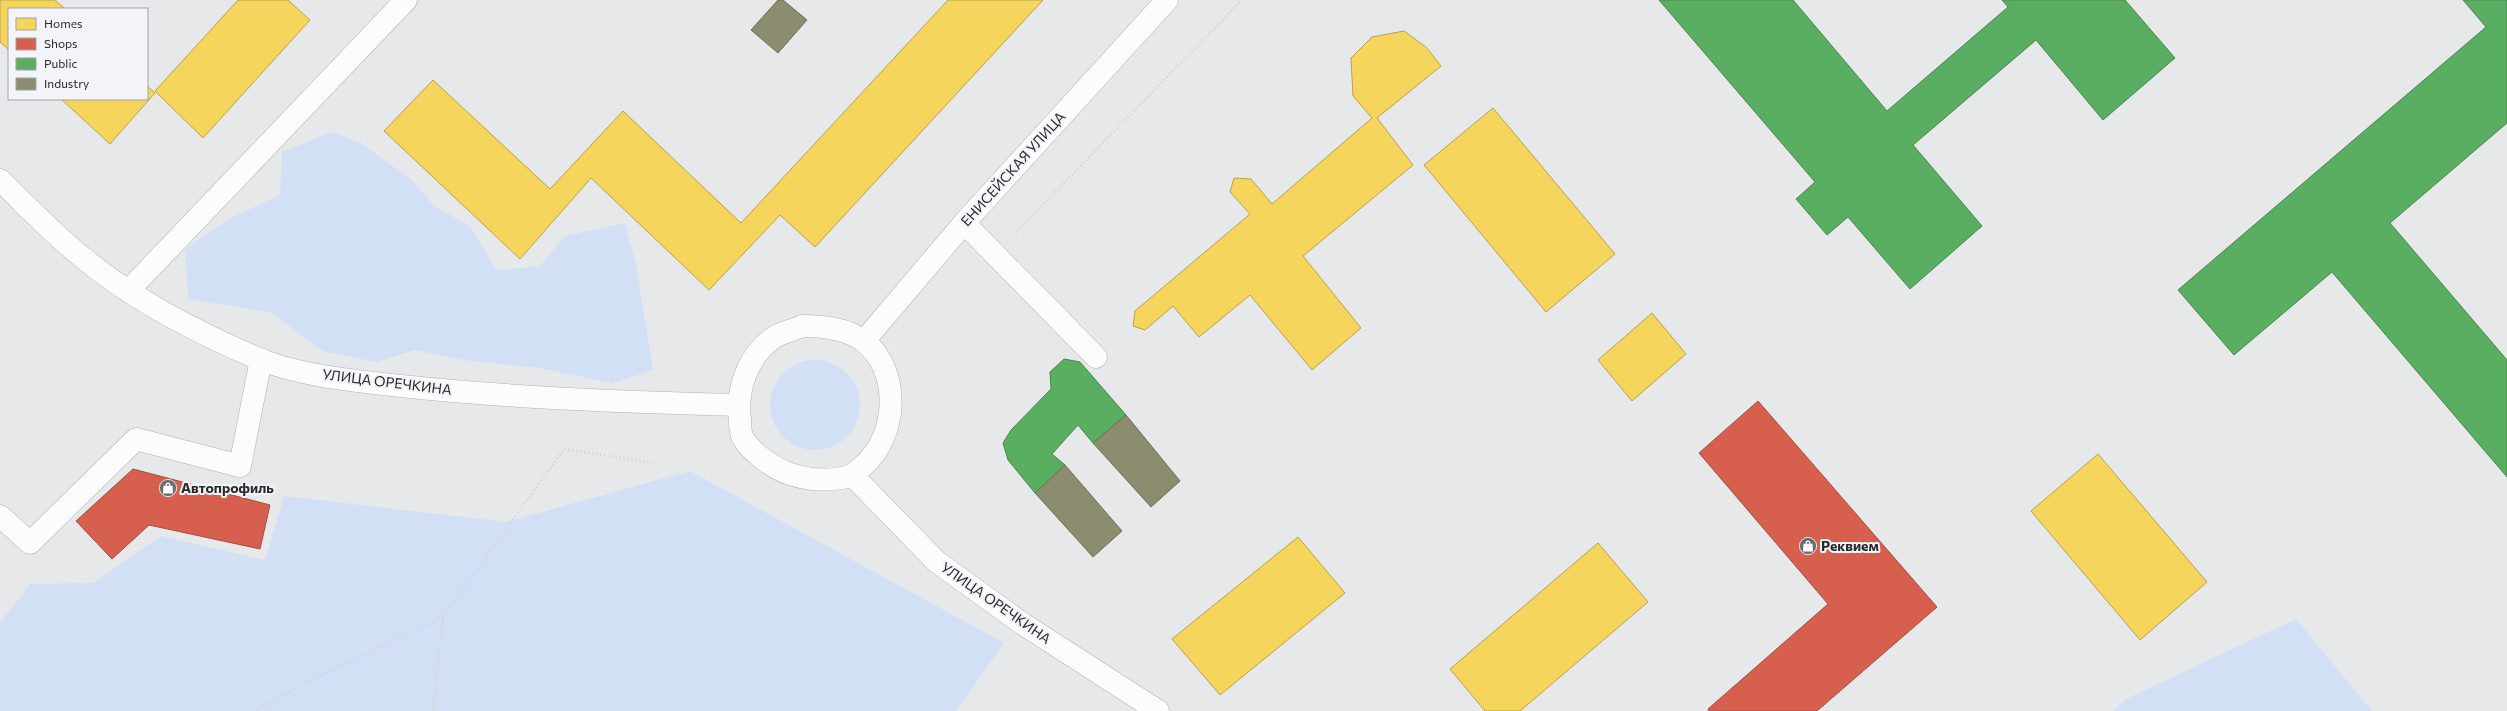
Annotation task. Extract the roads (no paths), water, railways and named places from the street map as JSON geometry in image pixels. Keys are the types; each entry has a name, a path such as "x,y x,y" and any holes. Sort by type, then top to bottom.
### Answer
{"street":[{"path":"128,291 406,0"},
{"name":"ЕНИСЕЙСКАЯ УЛИЦА","path":"864,342 964,223 1167,0"},
{"name":"УЛИЦА ОРЕЧКИНА","path":"0,180 82,257 128,291 173,317 261,359 333,378 437,390 582,400 738,405"},
{"path":"964,223 1096,357"},
{"path":"802,326 823,326 842,330 864,342 878,356 888,377 891,408 886,436 871,459 852,475 827,480 799,478 776,469 755,453 742,437 738,405 746,370 762,348 777,336 802,326"},
{"path":"0,516 30,543 136,439 240,466 261,359"},
{"name":"УЛИЦА ОРЕЧКИНА","path":"852,475 937,562 1023,624 1158,711"}],"place":[{"name":"Автопрофиль","path":"168,488"},
{"name":"Реквием","path":"1808,546"}]}
